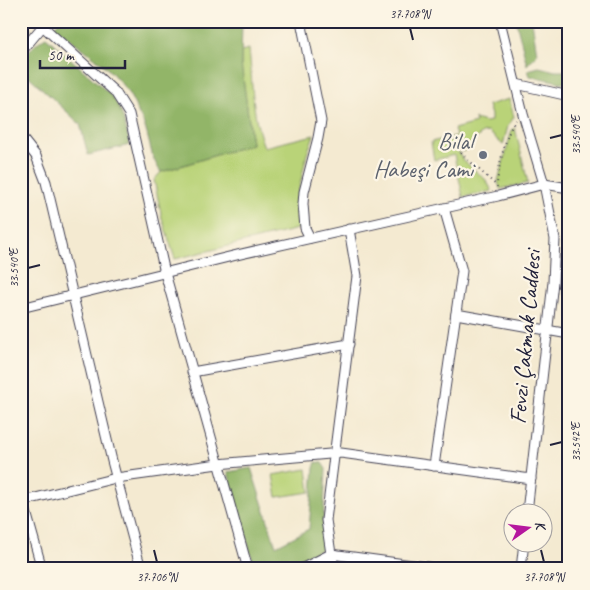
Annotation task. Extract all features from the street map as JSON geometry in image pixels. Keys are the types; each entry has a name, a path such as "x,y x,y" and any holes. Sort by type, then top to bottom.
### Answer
{"street":[{"path":"301,21 321,121 304,192 305,228 310,238"},
{"name":"Fevzi Çakmak Caddesi","path":"500,21 523,114 544,184 554,239 553,282 529,502"},
{"path":"21,52 42,23 115,92 129,114 164,272 248,569"},
{"path":"516,84 569,96"},
{"path":"21,137 36,156 46,182 116,478 141,569"},
{"path":"21,308 164,272 544,184 569,188"},
{"path":"434,466 462,271 444,208"},
{"path":"335,569 326,520 357,276 349,229"},
{"path":"456,314 569,334"},
{"path":"192,372 349,344"},
{"path":"42,569 23,501 116,478 218,464 341,452 531,479"},
{"path":"521,569 523,552"},
{"path":"301,569 331,554 442,569"}],"path":[{"path":"498,196 497,186 508,138 513,122 523,114"},
{"path":"454,139 462,154 497,186"}],"green space":[{"path":"21,21 31,29 21,40"},
{"path":"59,21 242,21 241,63 252,144 161,172 152,154 143,122 129,94 104,66 54,27"},
{"path":"516,21 532,21 537,54 527,65"},
{"path":"46,37 111,95 121,112 130,145 88,155 80,124 21,69 23,60 29,51"},
{"path":"249,49 253,98 264,147 314,135 307,154 296,202 298,229 175,259 162,218 154,180 161,172 252,144 241,66 241,51"},
{"path":"539,67 555,71 569,71 569,84 530,76 528,70"},
{"path":"509,99 514,117 508,126 503,145 489,132 482,133 463,152 455,138 451,139 463,160 486,180 492,191 463,197 454,155 434,160 431,142 456,136 454,129 476,123 475,119 485,122 491,121 488,105"},
{"path":"515,128 528,183 500,189 498,181 512,130"},
{"path":"316,462 322,463 326,469 323,525 324,548 283,569 255,569 228,472 251,468 276,546 309,529"},
{"path":"307,469 310,492 277,497 273,475"}],"place":[{"name":"Bilal Habeşi Cami","path":"483,155"}]}
